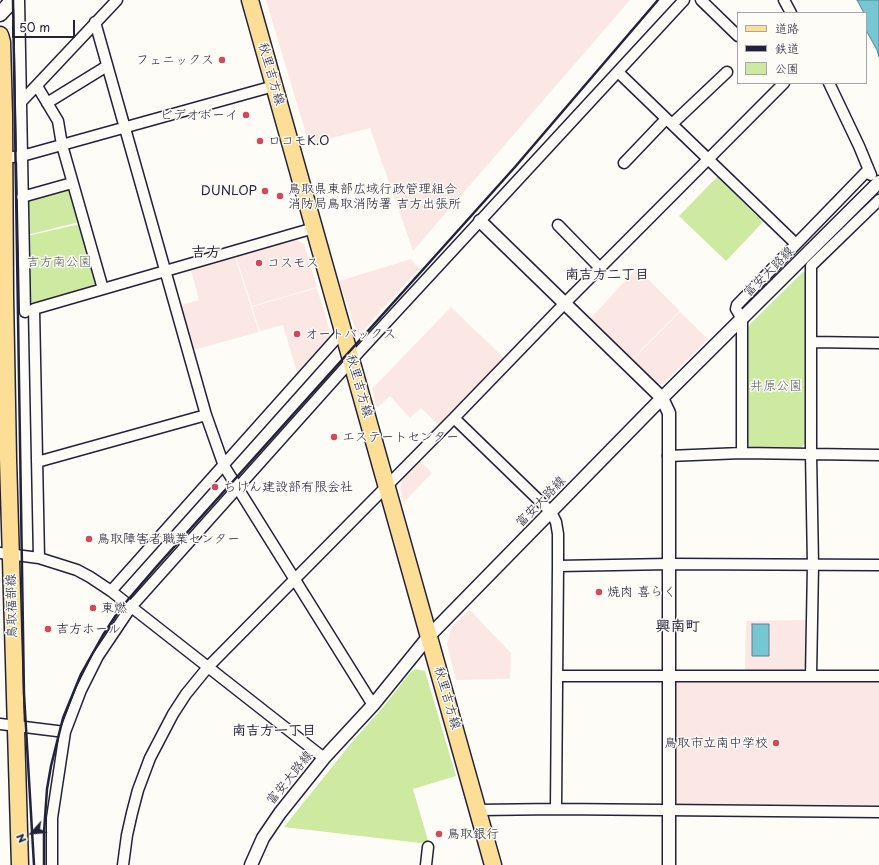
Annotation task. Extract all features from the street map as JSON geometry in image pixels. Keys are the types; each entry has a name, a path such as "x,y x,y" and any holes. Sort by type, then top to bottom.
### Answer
{"main road":[{"path":"0,14 14,0"},
{"name":"秋里吉方線","path":"250,0 493,865"},
{"name":"鳥取福部線","path":"0,35 2,42 4,115 4,553 7,742 11,865"},
{"name":"鳥取福部線","path":"0,496 4,553"},
{"name":"鳥取福部線","path":"7,725 20,865"}],"street":[{"path":"19,0 22,197 37,462 39,558"},
{"path":"21,102 116,0"},
{"path":"52,865 52,818 65,732 95,661 131,607 352,361 684,0"},
{"path":"701,0 737,35"},
{"path":"784,0 790,12"},
{"path":"95,22 206,415 224,466 373,705"},
{"path":"47,103 107,66"},
{"path":"618,72 796,244"},
{"path":"624,163 669,121 727,72"},
{"path":"123,865 132,812 138,790 150,758 182,699 208,667 454,418 565,303 783,84"},
{"path":"829,84 876,186"},
{"path":"37,86 58,121 62,145 72,183 103,289"},
{"path":"4,158 22,156 274,86"},
{"path":"22,197 72,183"},
{"path":"742,453 742,319 736,309 737,305 796,244 876,186"},
{"path":"811,676 813,565 810,454 811,266 876,186"},
{"name":"富安大路線","path":"251,865 263,838 280,813 324,758 373,705 429,636 662,398 876,186"},
{"path":"480,221 662,398 669,413 669,865"},
{"path":"558,225 600,268"},
{"path":"3,314 29,310 166,272 314,228"},
{"path":"111,591 343,331"},
{"path":"811,342 879,343"},
{"path":"37,462 206,415"},
{"path":"454,418 551,512 557,528 558,676 556,809"},
{"path":"668,456 742,453 879,455"},
{"path":"4,553 39,558 77,570 111,591 324,758"},
{"path":"558,566 669,564 879,565"},
{"path":"558,676 879,676"},
{"path":"7,725 65,732"},
{"path":"478,810 556,809 879,812"},
{"path":"426,865 428,847"}],"shaded area":[{"path":"266,0 630,0 413,251 370,128 309,144"},
{"path":"296,240 304,244 317,287 252,306 236,257"},
{"path":"235,257 259,332 193,350 181,305 199,300 191,270"},
{"path":"411,259 419,269 382,309 376,304 381,310 358,337 339,281"},
{"path":"637,268 680,311 630,361 589,320"},
{"path":"317,288 331,335 331,340 298,376 283,325 260,331 252,307"},
{"path":"451,307 504,358 438,425 421,408 410,418 390,396 377,408 372,389"},
{"path":"680,312 708,339 663,384 655,385 631,361"},
{"path":"419,460 432,473 404,502 400,488 403,477"},
{"path":"470,610 511,653 510,679 456,680 447,644 452,626"},
{"path":"806,620 806,663 802,670 745,670 746,621"},
{"name":"鳥取市立南中学校","path":"678,681 879,681 879,805 677,804 674,801 674,685"}],"green space":[{"path":"717,177 763,222 726,261 679,216"},
{"path":"69,187 79,222 27,235 26,199"},
{"name":"吉方南公園","path":"80,224 96,281 94,286 33,303 29,300 27,236"},
{"name":"井原公園","path":"803,272 806,273 806,443 799,449 750,448 746,444 747,330 750,324"},
{"path":"415,669 425,671 456,776 413,789 429,844 284,827 352,742"}],"water":[{"path":"857,0 879,0 879,57 877,50 867,32 867,12 863,12"},
{"path":"752,624 769,624 769,656 752,656"}],"railway":[{"path":"13,0 24,694 34,865"},
{"path":"44,865 44,832 47,789 63,718 81,674 103,635 120,609 515,167 658,0"}],"place":[{"name":"フェニックス","path":"222,60"},
{"name":"ビデオボーイ","path":"246,115"},
{"name":"ロコモK.O","path":"260,141"},
{"name":"DUNLOP","path":"265,191"},
{"name":"鳥取県東部広域行政管理組合 消防局鳥取消防署 吉方出張所","path":"280,196"},
{"name":"コスモス","path":"259,263"},
{"name":"オートバックス","path":"297,334"},
{"name":"エステートセンター","path":"334,437"},
{"name":"ちけん建設部有限会社","path":"215,487"},
{"name":"鳥取障害者職業センター","path":"89,539"},
{"name":"焼肉 喜らく","path":"599,592"},
{"name":"東燃","path":"93,608"},
{"name":"吉方ホール","path":"48,629"},
{"name":"鳥取市立南中学校","path":"776,743"},
{"name":"鳥取銀行","path":"439,834"}],"district":[{"name":"吉方","path":"206,253"},
{"name":"南吉方二丁目","path":"607,275"},
{"name":"興南町","path":"678,627"},
{"name":"南吉方一丁目","path":"274,731"}]}
